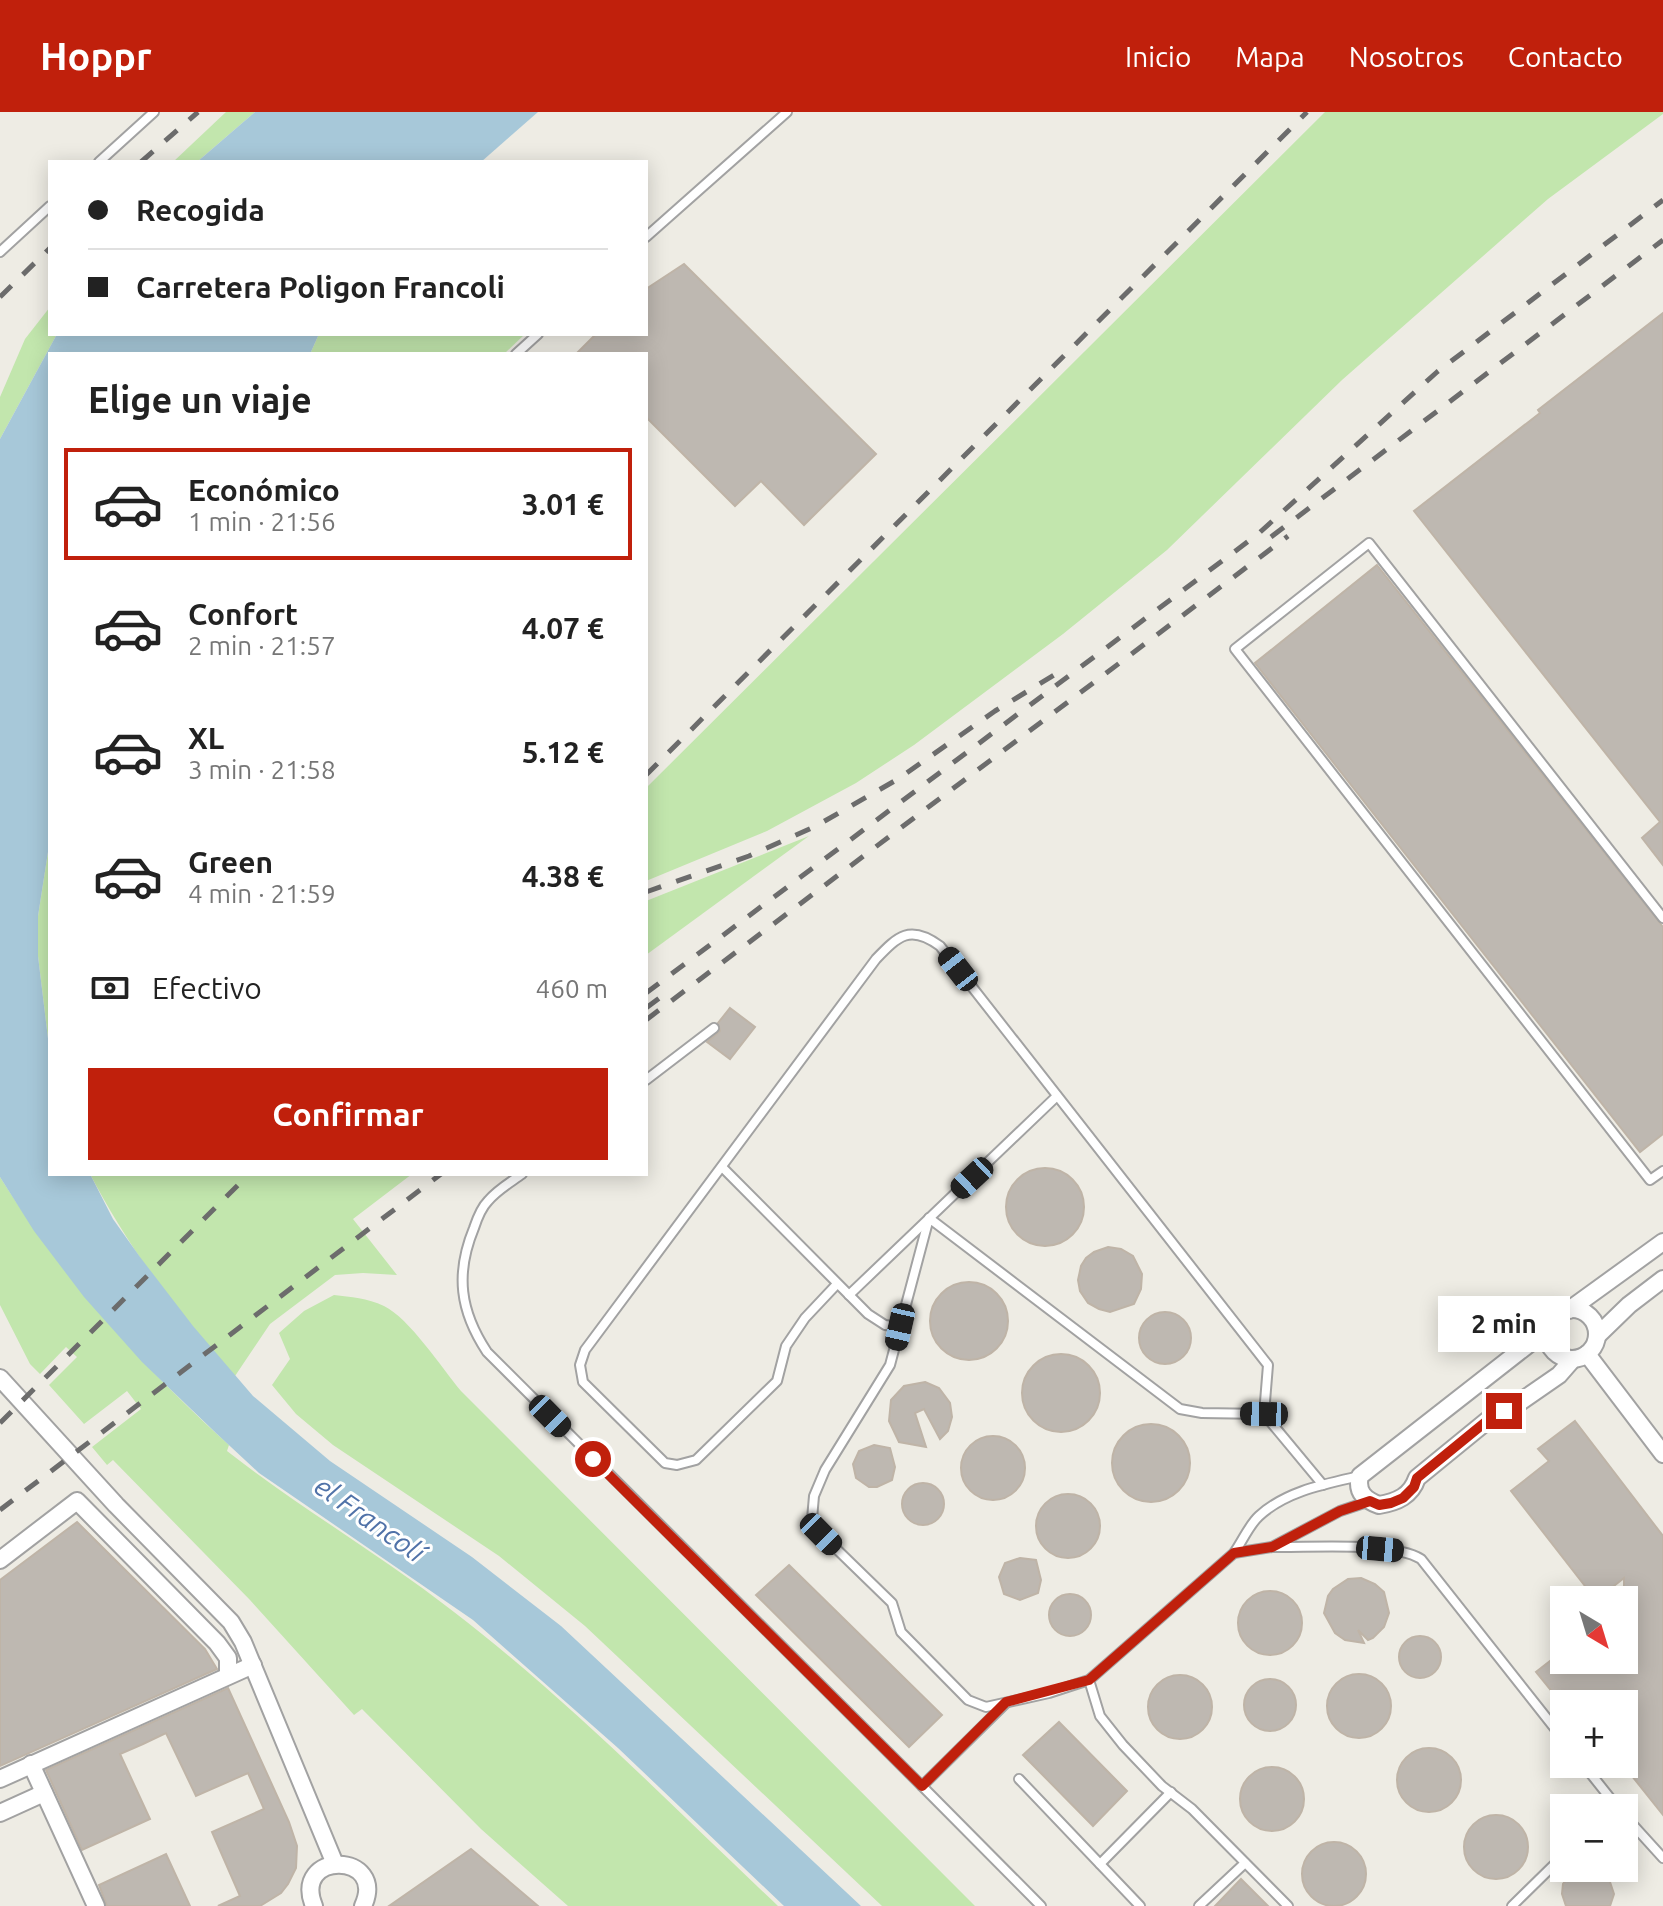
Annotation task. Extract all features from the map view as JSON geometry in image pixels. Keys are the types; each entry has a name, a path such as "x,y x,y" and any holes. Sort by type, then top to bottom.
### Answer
{"street":[{"path":"1663,1242 1569,1310 1556,1316 1548,1329 1360,1476 1358,1485 1362,1495 1379,1505 1403,1498 1414,1487 1417,1478 1488,1420 1520,1402 1593,1348 1597,1336 1629,1305 1663,1279"},
{"path":"1569,1310 1580,1310 1589,1316 1597,1336"},
{"path":"1548,1329 1553,1350 1560,1356 1580,1356 1663,1454"},
{"path":"0,1378 116,1505 231,1622 253,1665 335,1864"},
{"path":"0,1560 77,1501 217,1643 228,1658 228,1675"},
{"path":"0,1779 253,1665"},
{"path":"31,1764 96,1906"},
{"path":"0,1813 44,1793"},
{"path":"314,1906 310,1889 314,1877 323,1868 335,1864 352,1866 364,1878 367,1894 363,1906"}],"lane":[{"path":"101,160 154,112"},
{"path":"648,235 787,112"},
{"path":"0,252 48,208"},
{"path":"518,352 536,336"},
{"path":"1663,918 1369,543 1235,649 1650,1180 1663,1171"},
{"path":"837,1284 805,1318 786,1346 777,1381 696,1460 677,1465 665,1463 583,1382 580,1365 585,1350 876,959 896,938 911,933 927,937 940,946 1268,1365 1264,1414 1323,1485"},
{"path":"648,1078 714,1028"},
{"path":"849,1295 1057,1096"},
{"path":"722,1167 868,1314 885,1325 900,1327"},
{"path":"519,1176 488,1200 463,1254 461,1277 464,1300 475,1334 487,1352 1041,1906"},
{"path":"929,1218 890,1365 825,1470 814,1496 812,1519 821,1534 892,1603 901,1632 968,1700 986,1707 1089,1680 1234,1553 1258,1517 1279,1503 1323,1485 1360,1476"},
{"path":"929,1218 1180,1409 1202,1413 1264,1414"},
{"path":"1272,1547 1340,1511 1370,1501"},
{"path":"1234,1553 1272,1547 1409,1551 1421,1559 1550,1722"},
{"path":"1089,1680 1100,1716 1123,1745 1288,1906"},
{"path":"922,1786 1006,1702"},
{"path":"1019,1779 1140,1906"},
{"path":"1100,1864 1171,1792"},
{"path":"1638,1830 1663,1858"},
{"path":"1199,1906 1245,1863"},
{"path":"1512,1906 1550,1869"}],"green space":[{"path":"226,112 255,112 199,160 175,160"},
{"path":"1325,112 1663,112 1548,199 1342,380 1167,550 1063,634 914,745 856,783 767,831 648,880 648,786"},
{"path":"48,310 48,336 56,336 0,439 0,397 25,339"},
{"path":"318,336 523,336 506,352 311,352"},
{"path":"809,836 648,954 648,900"},
{"path":"48,852 48,1038 38,956 38,916"},
{"path":"91,1176 409,1176 353,1219 397,1275 335,1275 270,1324 235,1376 156,1280"},
{"path":"0,1177 50,1250 105,1319 165,1384 229,1445 227,1451 426,1591 497,1646 620,1755 778,1906 568,1906 481,1829 362,1709 354,1715 250,1600 113,1460 107,1465 92,1447 141,1409 127,1391 84,1424 49,1385 77,1357 66,1347 40,1374 30,1364 0,1305"},
{"path":"334,1295 378,1303 404,1321 461,1391 975,1906 882,1906 585,1626 499,1556 333,1445 296,1414 272,1385 290,1359 279,1333 304,1311"}],"water":[{"path":"255,112 538,112 483,160 199,160"},
{"name":"el Francolí","path":"56,336 318,336 311,352 48,352 48,852 38,916 38,956 48,1038 48,1176 91,1176 113,1219 140,1257 193,1326 253,1396 330,1461 472,1557 561,1626 861,1906 784,1906 618,1748 473,1620 259,1473 142,1362 84,1297 34,1231 0,1177 0,439"}],"building":[{"path":"684,264 876,454 804,525 761,481 735,506 648,419 648,352 578,352 594,336 648,336 648,288"},
{"path":"1663,313 1663,865 1642,838 1660,822 1414,511"},
{"path":"1377,565 1663,927 1663,1134 1640,1152 1255,663"},
{"path":"730,1008 755,1027 730,1059 707,1042 720,1031 718,1023"},
{"path":"1045,1168 1060,1171 1073,1179 1081,1192 1084,1207 1081,1222 1073,1235 1060,1243 1045,1246 1030,1243 1017,1235 1009,1222 1006,1207 1009,1192 1017,1179 1030,1171"},
{"path":"1108,1247 1121,1249 1133,1256 1142,1274 1141,1289 1134,1304 1110,1312 1088,1303 1080,1291 1078,1280 1086,1258"},
{"path":"969,1282 984,1285 997,1293 1005,1306 1008,1321 1005,1336 997,1349 984,1357 969,1360 954,1357 941,1349 933,1336 930,1321 933,1306 941,1293 954,1285"},
{"path":"1165,1312 1183,1320 1191,1338 1183,1356 1165,1364 1147,1356 1139,1338 1147,1320"},
{"path":"1061,1354 1076,1357 1089,1365 1097,1378 1100,1393 1097,1408 1089,1421 1076,1429 1061,1432 1046,1429 1033,1421 1025,1408 1022,1393 1025,1378 1033,1365 1046,1357"},
{"path":"925,1382 939,1388 950,1403 952,1417 948,1431 940,1439 924,1409 915,1413 926,1447 899,1442 889,1421 891,1400 904,1386"},
{"path":"1575,1421 1663,1536 1663,1815 1634,1778 1638,1778 1638,1690 1551,1690 1536,1672 1550,1661 1550,1674 1638,1674 1638,1586 1624,1586 1624,1578 1614,1586 1585,1586 1511,1491 1549,1461 1538,1449"},
{"path":"1151,1424 1166,1427 1179,1435 1187,1448 1190,1463 1187,1478 1179,1491 1166,1499 1151,1502 1136,1499 1123,1491 1115,1478 1112,1463 1115,1448 1123,1435 1136,1427"},
{"path":"993,1436 1005,1438 1016,1445 1023,1456 1023,1480 1016,1491 1005,1498 993,1500 981,1498 970,1491 963,1480 961,1468 963,1456 970,1445 981,1438"},
{"path":"874,1445 890,1448 895,1467 892,1480 869,1487 856,1478 853,1464 859,1451"},
{"path":"923,1483 938,1489 944,1504 938,1519 923,1525 908,1519 902,1504 908,1489"},
{"path":"1068,1494 1080,1496 1091,1503 1098,1514 1098,1538 1091,1549 1080,1556 1068,1558 1056,1556 1045,1549 1038,1538 1036,1526 1038,1514 1045,1503 1056,1496"},
{"path":"77,1522 205,1649 217,1669 0,1766 0,1580"},
{"path":"1020,1558 1036,1560 1041,1580 1038,1593 1020,1600 1004,1594 999,1577 1005,1563"},
{"path":"789,1565 942,1715 909,1747 756,1595"},
{"path":"1361,1578 1384,1592 1389,1613 1384,1627 1373,1638 1368,1640 1358,1630 1364,1643 1345,1640 1335,1633 1324,1613 1333,1589 1348,1579"},
{"path":"1270,1591 1282,1593 1293,1600 1300,1611 1300,1635 1293,1646 1282,1653 1270,1655 1258,1653 1247,1646 1240,1635 1238,1623 1240,1611 1247,1600 1258,1593"},
{"path":"1070,1594 1085,1600 1091,1615 1085,1630 1070,1636 1055,1630 1049,1615 1055,1600"},
{"path":"1420,1636 1435,1642 1441,1657 1435,1672 1420,1678 1405,1672 1399,1657 1405,1642"},
{"path":"1359,1674 1371,1676 1382,1683 1389,1694 1389,1718 1382,1729 1371,1736 1359,1738 1347,1736 1336,1729 1329,1718 1327,1706 1329,1694 1336,1683 1347,1676"},
{"path":"1180,1675 1192,1677 1203,1684 1210,1695 1210,1719 1203,1730 1192,1737 1180,1739 1168,1737 1157,1730 1150,1719 1148,1707 1150,1695 1157,1684 1168,1677"},
{"path":"1270,1679 1288,1687 1296,1705 1288,1723 1270,1731 1252,1723 1244,1705 1252,1687"},
{"path":"228,1688 297,1846 296,1868 288,1884 281,1893 260,1906 218,1906 240,1896 212,1832 264,1809 248,1773 196,1796 166,1733 120,1754 150,1819 82,1850 46,1770"},
{"path":"1059,1722 1127,1791 1093,1826 1023,1755"},
{"path":"1429,1748 1441,1750 1452,1757 1459,1768 1459,1792 1452,1803 1441,1810 1429,1812 1417,1810 1406,1803 1399,1792 1397,1780 1399,1768 1406,1757 1417,1750"},
{"path":"1272,1767 1284,1769 1295,1776 1302,1787 1302,1811 1295,1822 1284,1829 1272,1831 1260,1829 1249,1822 1242,1811 1240,1799 1242,1787 1249,1776 1260,1769"},
{"path":"1496,1815 1508,1817 1519,1824 1526,1835 1526,1859 1519,1870 1508,1877 1496,1879 1484,1877 1473,1870 1466,1859 1464,1847 1466,1835 1473,1824 1484,1817"},
{"path":"1334,1842 1346,1844 1357,1851 1364,1862 1364,1886 1357,1897 1346,1904 1334,1906 1322,1904 1311,1897 1304,1886 1302,1874 1304,1862 1311,1851 1322,1844"},
{"path":"471,1849 538,1906 389,1906"},
{"path":"166,1854 190,1906 107,1906 99,1885"},
{"path":"1241,1879 1268,1906 1215,1906"},
{"path":"1610,1882 1614,1894 1610,1906 1566,1906 1563,1884"}],"railway":[{"path":"143,160 198,112"},
{"path":"648,773 1307,112"},
{"path":"648,992 1258,534 1437,372 1663,200"},
{"path":"1271,537 1663,240"},
{"path":"0,297 48,250"},
{"path":"648,1018 1288,536"},
{"path":"648,891 749,856 816,826 898,779 995,711 1059,672"},
{"path":"648,1006 670,990"},
{"path":"0,1423 247,1176"},
{"path":"0,1510 438,1176"}],"route":[{"path":"593,1459 922,1786 1006,1702 1089,1680 1234,1553 1272,1547 1340,1511 1370,1501 1379,1505 1403,1498 1414,1487 1417,1478 1488,1420 1504,1411"}]}
